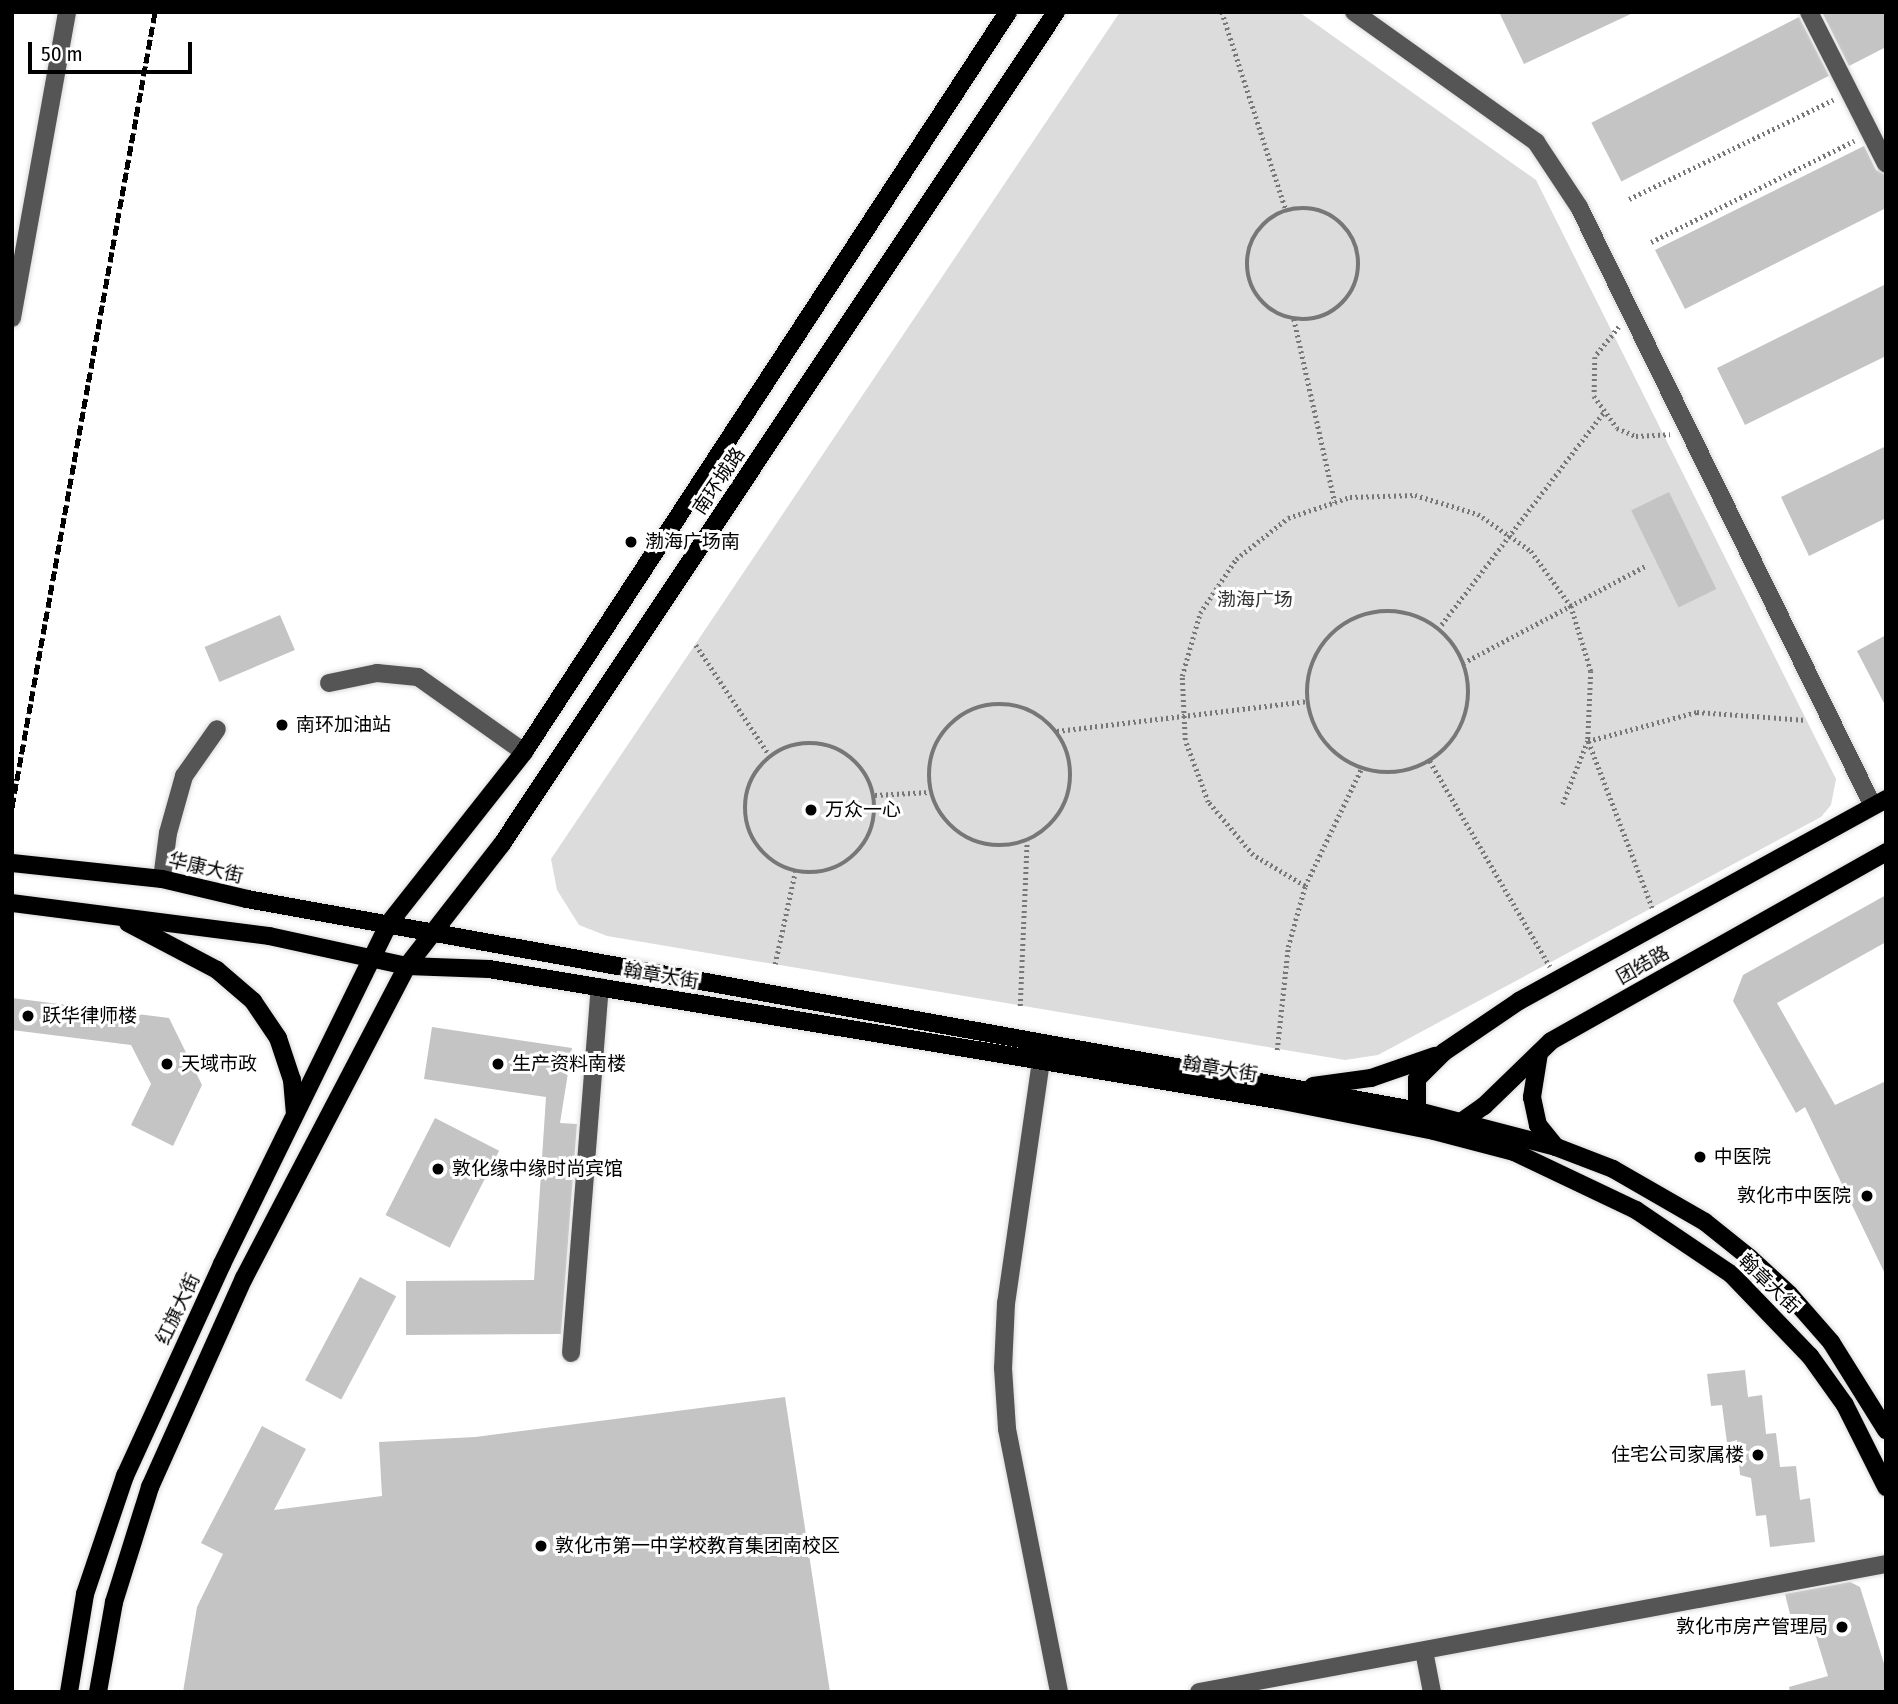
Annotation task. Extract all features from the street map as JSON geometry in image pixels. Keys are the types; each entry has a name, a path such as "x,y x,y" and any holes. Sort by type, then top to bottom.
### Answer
{"main road":[{"name":"南环城路","path":"370,960 389,923 524,752 1008,12"},
{"name":"南环城路","path":"407,966 432,930 502,844 1056,12"},
{"name":"团结路","path":"1444,1052 1523,1000 1879,802"},
{"name":"团结路","path":"1427,1129 1465,1122 1550,1041 1886,852"},
{"name":"华康大街","path":"12,863 162,879 247,899 432,930"},
{"path":"12,903 269,936 370,960"},
{"path":"115,917 217,970 253,1001 278,1038 292,1080 295,1115"},
{"name":"翰章大街","path":"432,930 1414,1110 1556,1147 1633,1180 1705,1222 1750,1258 1789,1294 1831,1342 1886,1430"},
{"name":"翰章大街","path":"370,960 407,966 489,969 1041,1061 1427,1129 1554,1168 1636,1210 1731,1274 1810,1356 1845,1405 1886,1487"},
{"name":"红旗大街","path":"69,1692 85,1594 125,1475 370,960"},
{"path":"98,1692 114,1602 150,1487 244,1278 407,966"},
{"path":"1296,1088 1371,1078 1444,1052"},
{"path":"1427,1129 1414,1110 1418,1079 1444,1052"},
{"path":"1539,1052 1533,1071 1532,1097 1538,1125 1556,1147"}],"street":[{"path":"12,318 67,12"},
{"path":"1354,12 1536,142 1579,207 1688,429 1879,802"},
{"path":"1810,12 1886,164"},
{"path":"330,683 377,673 418,677 524,752"},
{"path":"162,879 168,833 184,776 217,729"},
{"path":"571,1353 600,987"},
{"path":"1041,1061 1006,1303 1003,1368 1007,1429 1059,1692"},
{"path":"1199,1692 1886,1564"},
{"path":"1424,1651 1432,1692"}],"path":[{"path":"1222,12 1286,210"},
{"path":"1629,199 1849,92"},
{"path":"1651,242 1870,133"},
{"path":"1315,209 1341,221 1359,255 1359,275 1340,307 1323,317 1294,319 1271,311 1258,298 1246,265 1257,231 1286,210 1315,209"},
{"path":"1294,319 1335,502"},
{"path":"1635,320 1612,333 1595,357 1592,376 1603,413 1617,428 1636,436 1656,439 1688,429"},
{"path":"1437,629 1603,413"},
{"path":"1305,886 1253,855 1208,802 1185,740 1182,676 1200,613 1236,558 1288,518 1349,497 1415,495 1478,514 1531,551 1571,606 1591,671 1588,741 1562,806"},
{"path":"1463,663 1647,565"},
{"path":"1374,612 1400,612 1437,629 1463,663 1469,706 1460,730 1445,751 1430,761 1396,774 1361,769 1342,760 1322,741 1307,701 1312,661 1328,637 1350,620 1374,612"},
{"path":"696,645 771,756"},
{"path":"1057,731 1184,718 1307,701"},
{"path":"992,704 1017,705 1039,715 1057,731 1068,751 1072,774 1068,797 1058,817 1027,840 998,847 975,842 956,831 940,814 930,792 929,768 935,744 949,725 969,710 992,704"},
{"path":"1588,741 1697,712 1807,720"},
{"path":"1588,741 1652,908"},
{"path":"811,742 833,747 852,757 867,774 875,795 875,817 869,838 855,856 836,868 795,872 775,864 759,850 744,811 756,771 771,756 789,746 811,742"},
{"path":"1430,761 1558,980"},
{"path":"1277,1050 1288,947 1305,886 1361,769"},
{"path":"875,795 930,792"},
{"path":"1020,1006 1027,840"},
{"path":"775,964 795,872"}],"green space":[{"name":"渤海广场","path":"1120,12 1299,12 1536,180 1836,779 1831,805 1821,817 1378,1055 1345,1060 607,936 579,925 557,890 551,859"}],"building":[{"path":"1499,12 1635,12 1524,64"},
{"path":"1822,12 1886,12 1886,47 1849,66"},
{"path":"1799,17 1829,76 1621,182 1591,123"},
{"path":"1864,146 1876,170 1886,175 1886,208 1685,309 1655,250"},
{"path":"1886,284 1886,356 1745,425 1717,368"},
{"path":"1886,446 1886,518 1809,556 1781,497"},
{"path":"1669,492 1716,589 1679,607 1631,510"},
{"path":"280,615 295,650 219,682 205,647"},
{"path":"1886,635 1886,707 1857,651"},
{"path":"1886,895 1886,942 1777,1003 1835,1105 1886,1081 1886,1276 1805,1107 1796,1113 1733,1001 1743,975"},
{"name":"天域市政","path":"12,998 169,1018 202,1085 173,1146 131,1125 151,1084 131,1045 12,1030"},
{"path":"432,1027 572,1048 560,1123 577,1124 561,1334 406,1335 406,1281 534,1280 546,1097 424,1079"},
{"path":"435,1118 499,1151 450,1248 386,1215"},
{"path":"360,1277 396,1296 341,1400 305,1380"},
{"name":"住宅公司家属楼","path":"1745,1370 1748,1397 1762,1395 1766,1434 1776,1433 1780,1467 1796,1466 1800,1500 1810,1498 1815,1542 1770,1547 1766,1515 1756,1516 1751,1478 1740,1475 1737,1440 1727,1443 1722,1405 1711,1406 1707,1374"},
{"name":"敦化市第一中学校教育集团南校区","path":"785,1397 830,1692 183,1692 197,1607 223,1554 201,1543 262,1426 306,1449 274,1510 382,1496 379,1442 475,1437"},
{"path":"1850,1582 1860,1587 1886,1670 1886,1692 1790,1692 1789,1687 1828,1676 1809,1614 1790,1614 1785,1594"}],"railway":[{"path":"12,807 155,12"}],"place":[{"name":"渤海广场南","path":"631,542"},
{"name":"南环加油站","path":"282,725"},
{"name":"万众一心","path":"811,810"},
{"name":"跃华律师楼","path":"28,1016"},
{"name":"天域市政","path":"167,1064"},
{"name":"生产资料南楼","path":"498,1064"},
{"name":"中医院","path":"1700,1157"},
{"name":"敦化缘中缘时尚宾馆","path":"438,1169"},
{"name":"敦化市中医院","path":"1867,1196"},
{"name":"住宅公司家属楼","path":"1758,1455"},
{"name":"敦化市第一中学校教育集团南校区","path":"541,1546"},
{"name":"敦化市房产管理局","path":"1842,1627"}]}
